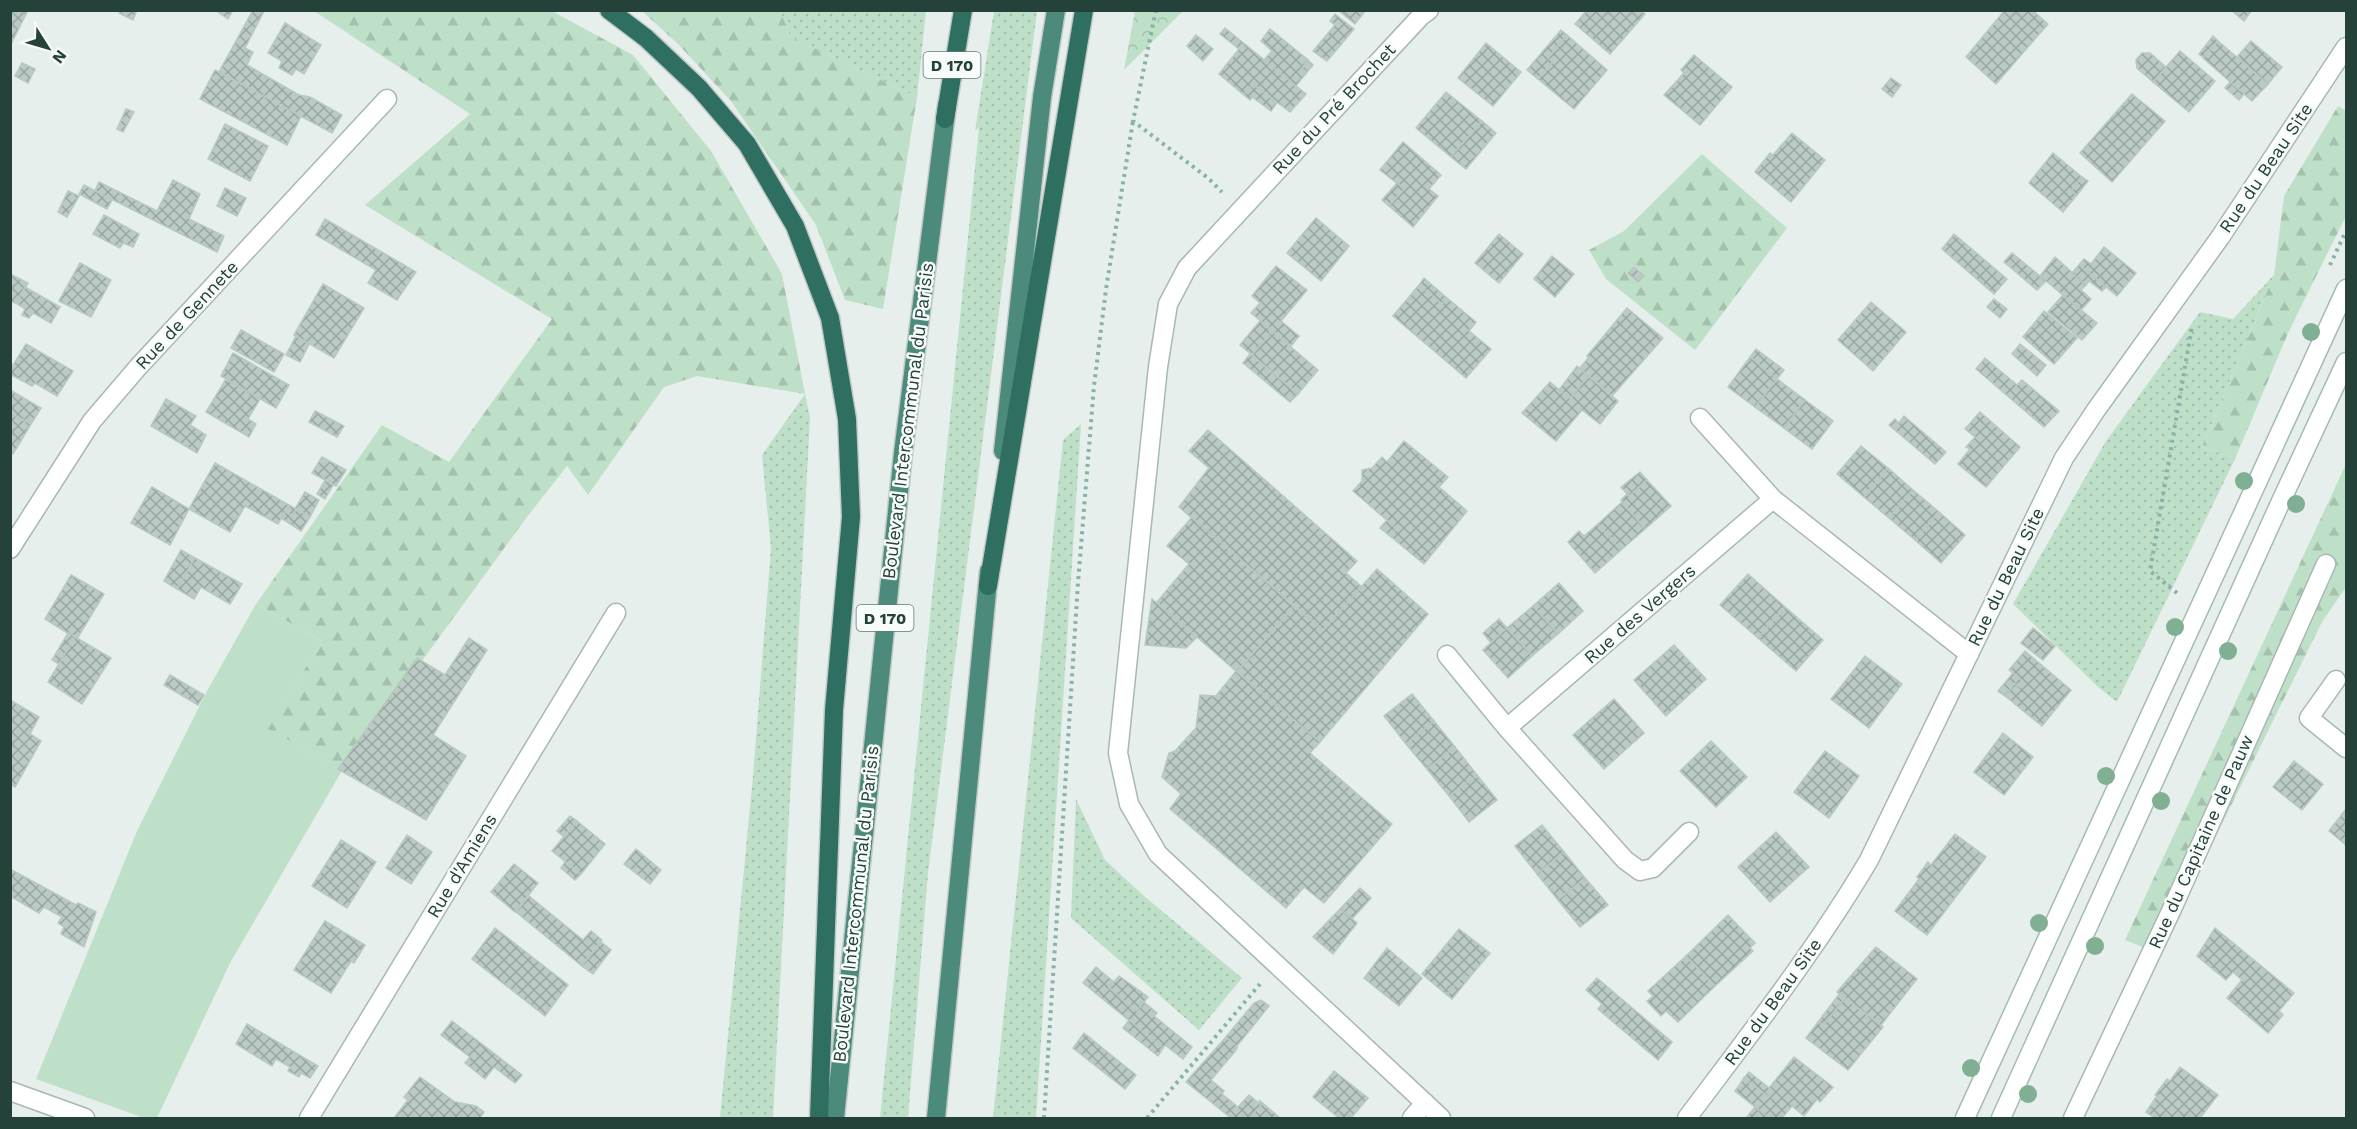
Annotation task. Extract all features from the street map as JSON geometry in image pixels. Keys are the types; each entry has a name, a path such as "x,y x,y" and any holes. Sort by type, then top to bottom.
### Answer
{"highway":[{"path":"609,10 646,38 699,88 747,144 795,226 830,318 847,419 851,518 834,710 819,1119"},
{"name":"Boulevard Intercommunal du Parisis","path":"835,1119 903,453 961,10"},
{"path":"936,1119 988,586 1042,97 1056,10"},
{"path":"988,586 1084,10"}],"street":[{"name":"Rue du Pré Brochet","path":"1430,10 1421,16 1187,268 1168,304 1158,367 1118,753 1129,804 1158,854 1441,1119"},
{"name":"Rue du Beau Site","path":"1687,1119 1838,913 1869,860 2064,458 2177,298 2346,46"},
{"name":"Rue de Gennete","path":"10,549 92,421 139,366 387,99"},
{"path":"1965,1119 2346,289"},
{"path":"2001,1119 2346,362"},
{"path":"1700,418 1773,499 1969,654"},
{"name":"Rue des Vergers","path":"1508,728 1773,499"},
{"name":"Rue du Capitaine de Pauw","path":"2073,1119 2172,909 2326,564"},
{"name":"Rue d'Amiens","path":"309,1119 616,613"},
{"path":"1447,655 1508,728 1625,860 1640,871 1653,868 1689,832"},
{"path":"2336,680 2308,718 2346,748"},
{"path":"10,1091 85,1119"},
{"path":"1412,1119 1425,1103"}],"path":[{"path":"1044,1119 1078,583 1094,386 1106,289 1133,121 1156,10"},
{"path":"1133,121 1208,178 1240,209"},
{"path":"2177,298 2194,312 2150,571 2177,593"},
{"path":"1148,1119 1275,965"}],"green space":[{"path":"314,11 552,11 633,55 711,151 782,274 805,394 697,376 664,387 588,495 567,466 527,517 343,769 267,729 322,641 256,604 382,425 449,462 552,319 365,205 470,114"},
{"path":"642,11 780,11 791,37 917,97 883,309 845,300 816,225 731,101 679,45"},
{"path":"780,11 926,11 917,97 790,37"},
{"path":"994,11 1037,11 928,873 908,1118 880,1118 979,127 975,131"},
{"path":"1135,11 1183,11 1124,70"},
{"path":"2338,106 2346,111 2346,216 2289,331 2235,459 2202,447 2274,275 2284,196"},
{"path":"1702,154 1787,228 1695,350 1606,279 1589,250 1624,231"},
{"path":"2274,275 2202,447 2235,459 2117,702 2098,687 2013,604 2106,441 2200,312 2233,319"},
{"path":"805,394 810,418 773,1118 720,1118 753,776 771,548 762,455"},
{"path":"1081,424 1036,1118 993,1118 1063,440"},
{"path":"2346,464 2346,587 2322,622 2158,953 2125,940"},
{"path":"256,604 322,641 268,729 343,769 230,963 157,1118 144,1118 36,1079 137,831 207,691"},
{"path":"1076,799 1105,860 1144,896 1242,978 1199,1030 1071,918"}],"building":[{"path":"10,10 27,12 10,46"},
{"path":"120,10 137,10 133,20 119,13"},
{"path":"215,10 233,10 228,19"},
{"path":"253,10 264,11 245,48 253,52 247,65 299,95 310,97 342,115 332,133 219,72"},
{"path":"1338,10 1365,10 1365,11 1355,24"},
{"path":"1587,10 1641,10 1645,14 1610,54 1575,24"},
{"path":"2005,10 2032,10 2048,24 1996,84 1966,57"},
{"path":"2231,10 2252,10 2244,21"},
{"path":"1335,14 1354,29 1327,61 1313,51 1335,25 1330,21"},
{"path":"285,23 321,45 304,74 296,69 292,75 279,68 282,61 268,53"},
{"path":"1225,28 1306,94 1290,112 1253,84 1244,95 1219,74 1239,49 1220,34"},
{"path":"1270,29 1308,60 1302,68 1307,72 1296,86 1264,60 1272,51 1261,41"},
{"path":"1561,30 1567,35 1548,58 1553,62 1538,79 1527,70"},
{"path":"1196,35 1213,49 1203,61 1187,46"},
{"path":"1567,35 1607,70 1574,109 1538,79 1553,62 1548,58"},
{"path":"2213,36 2218,41 2203,57 2199,54"},
{"path":"2218,41 2268,84 2252,101 2203,58"},
{"path":"2251,41 2282,67 2268,84 2237,57"},
{"path":"1486,43 1521,72 1493,106 1458,78"},
{"path":"2180,51 2215,81 2189,112 2153,82"},
{"path":"2142,53 2150,53 2166,67 2153,82 2137,68 2136,60"},
{"path":"1694,55 1732,87 1700,125 1664,95 1684,73 1681,70"},
{"path":"1308,60 1313,65 1307,72 1302,68"},
{"path":"22,63 35,69 28,83 15,76"},
{"path":"215,70 301,116 287,145 200,99"},
{"path":"1891,78 1901,85 1892,97 1882,89"},
{"path":"2230,82 2244,94 2239,100 2225,88"},
{"path":"1253,84 1277,103 1271,111 1252,97 1250,100 1244,95"},
{"path":"1446,92 1482,121 1451,157 1416,128"},
{"path":"2132,94 2165,121 2112,182 2080,153"},
{"path":"126,109 134,112 123,132 117,129"},
{"path":"1482,121 1496,133 1466,169 1451,157"},
{"path":"225,124 268,146 250,181 208,159"},
{"path":"1792,133 1825,160 1791,202 1755,172 1770,153 1773,155"},
{"path":"1403,142 1441,175 1429,189 1438,196 1413,227 1389,206 1404,189 1380,170"},
{"path":"2053,153 2082,177 2071,191 2077,195 2063,212 2029,183"},
{"path":"2082,177 2088,181 2077,195 2071,191"},
{"path":"173,180 200,194 189,219 224,236 217,252 95,191 99,182 157,211"},
{"path":"1397,183 1404,189 1389,206 1382,200"},
{"path":"84,185 112,200 107,209 79,194"},
{"path":"225,188 246,198 237,216 217,206"},
{"path":"68,191 79,196 67,217 58,212"},
{"path":"104,215 139,234 133,247 123,243 120,248 93,234"},
{"path":"1316,218 1349,246 1321,281 1287,253"},
{"path":"325,219 416,272 397,300 368,283 376,270 316,235"},
{"path":"1499,234 1523,254 1499,283 1475,263"},
{"path":"1954,234 2007,279 1994,294 1942,249"},
{"path":"2104,247 2136,273 2117,296 2079,265 2084,259 2091,264"},
{"path":"2012,253 2046,281 2037,290 2004,262"},
{"path":"1552,256 1574,274 1555,297 1534,279"},
{"path":"2055,257 2086,285 2081,290 2091,299 2081,310 2040,276"},
{"path":"80,263 111,280 91,317 59,301"},
{"path":"2079,265 2106,287 2102,291 2089,281 2086,285 2072,273"},
{"path":"1276,266 1307,290 1281,321 1299,336 1291,346 1251,313 1260,303 1252,296"},
{"path":"1634,267 1644,276 1638,282 1628,273"},
{"path":"10,274 28,283 16,303 10,301"},
{"path":"1424,278 1447,298 1442,304 1419,285"},
{"path":"323,284 364,308 334,358 294,335"},
{"path":"1419,285 1442,304 1447,298 1476,322 1469,331 1491,349 1466,378 1393,316"},
{"path":"25,287 60,307 51,323 33,313 29,318 22,315 25,309 16,303"},
{"path":"2063,295 2097,323 2082,340 2048,312"},
{"path":"1994,299 2007,309 2000,318 1987,307"},
{"path":"1871,302 1906,332 1873,371 1838,340"},
{"path":"1627,308 1663,338 1612,396 1580,368 1589,357 1587,356"},
{"path":"2044,311 2077,338 2054,364 2023,337"},
{"path":"1260,321 1272,331 1252,355 1240,345"},
{"path":"241,330 284,354 274,372 231,348"},
{"path":"1272,331 1318,370 1298,394 1252,355"},
{"path":"296,336 309,344 300,362 286,355"},
{"path":"26,344 73,371 57,396 35,383 32,386 10,374 10,370"},
{"path":"2020,344 2046,365 2037,376 2012,354"},
{"path":"1756,349 1784,370 1777,379 1750,357"},
{"path":"233,353 289,385 276,408 221,376"},
{"path":"1250,354 1298,394 1290,402 1243,363"},
{"path":"1750,357 1777,379 1755,407 1728,387"},
{"path":"1985,358 2017,385 2022,380 2059,411 2044,427 1976,369"},
{"path":"1577,366 1588,376 1570,399 1559,390"},
{"path":"1588,376 1618,401 1600,424 1582,410 1556,441 1522,413 1550,382 1570,399"},
{"path":"226,379 260,399 248,419 256,424 249,437 206,412"},
{"path":"1777,379 1805,400 1784,428 1755,407"},
{"path":"10,390 41,408 31,424 10,413"},
{"path":"166,399 196,416 190,425 206,435 197,453 151,426"},
{"path":"1805,400 1833,421 1812,449 1784,428"},
{"path":"315,411 344,426 337,437 309,422"},
{"path":"1980,412 2020,447 1986,487 1958,464 1970,449 1966,447 1975,437 1965,429"},
{"path":"10,413 31,424 13,454 10,452"},
{"path":"1904,416 1946,452 1935,464 1889,425 1895,419 1899,423"},
{"path":"1208,430 1357,561 1346,573 1362,587 1323,630 1179,507 1209,468 1189,451"},
{"path":"1404,441 1448,477 1439,487 1467,511 1424,564 1390,536 1396,528 1353,491 1362,481 1362,470 1372,468 1382,457 1387,462"},
{"path":"1861,446 1888,468 1864,497 1837,474"},
{"path":"322,457 346,470 336,486 312,473"},
{"path":"215,463 296,509 293,516 285,512 278,524 245,506 230,532 189,509"},
{"path":"1888,468 1913,490 1889,518 1864,497"},
{"path":"1640,472 1647,480 1629,496 1621,487"},
{"path":"325,480 333,485 325,499 317,494"},
{"path":"1647,480 1671,506 1645,529 1621,500"},
{"path":"152,487 189,509 170,545 131,523"},
{"path":"1913,490 1939,512 1915,540 1889,518"},
{"path":"305,492 319,500 310,517 295,509"},
{"path":"1622,502 1645,529 1621,550 1598,524"},
{"path":"296,509 310,517 301,531 281,518 285,512 293,516"},
{"path":"1939,512 1965,535 1941,563 1915,540"},
{"path":"1192,517 1294,606 1237,672 1157,602 1189,564 1167,546"},
{"path":"1387,520 1396,528 1390,536 1380,528"},
{"path":"1598,524 1621,550 1595,573 1568,542 1579,531 1584,536"},
{"path":"181,550 195,558 177,589 164,581"},
{"path":"195,558 242,584 230,604 201,587 194,599 177,589"},
{"path":"1377,569 1428,614 1320,742 1237,672 1294,606 1323,630"},
{"path":"1748,574 1785,607 1758,638 1720,605"},
{"path":"71,575 104,594 77,639 45,619"},
{"path":"1559,583 1583,611 1558,634 1533,606"},
{"path":"1152,599 1197,637 1186,648 1145,645"},
{"path":"1533,606 1558,634 1532,656 1507,628"},
{"path":"1785,607 1823,640 1796,671 1758,638"},
{"path":"1499,619 1507,628 1491,643 1483,633"},
{"path":"1507,628 1532,656 1508,678 1483,650"},
{"path":"2033,628 2055,646 2043,660 2021,643"},
{"path":"68,633 75,637 59,664 52,660"},
{"path":"75,637 111,658 82,704 48,682"},
{"path":"469,638 487,650 433,735 466,756 426,820 338,769 417,658 445,675"},
{"path":"1674,645 1706,679 1666,716 1634,680"},
{"path":"2025,651 2071,690 2042,726 2005,696 2015,683 2020,687 2024,682 2009,670"},
{"path":"1865,656 1902,684 1869,728 1831,699"},
{"path":"1236,671 1320,742 1310,753 1392,824 1324,903 1304,887 1286,908 1170,809 1181,794 1162,777 1169,753 1175,751 1196,728 1200,695 1216,696"},
{"path":"2013,673 2024,682 2020,687 2015,683 2005,696 1998,691"},
{"path":"170,675 204,695 198,705 164,685"},
{"path":"1412,694 1434,721 1406,744 1384,716"},
{"path":"1614,699 1644,733 1604,769 1573,735"},
{"path":"10,700 39,717 30,734 41,741 15,787 10,784"},
{"path":"1434,721 1455,747 1427,769 1406,744"},
{"path":"2003,733 2033,757 2004,795 1974,772"},
{"path":"1711,741 1747,777 1716,807 1680,771"},
{"path":"1455,747 1477,775 1449,796 1427,769"},
{"path":"1825,751 1859,776 1829,818 1794,792"},
{"path":"2294,761 2323,784 2302,810 2273,787"},
{"path":"1477,775 1497,800 1469,822 1449,796"},
{"path":"2346,809 2346,845 2329,831"},
{"path":"570,816 577,821 564,837 557,831"},
{"path":"577,821 605,844 581,874 552,851"},
{"path":"1542,825 1564,852 1537,874 1515,846"},
{"path":"1776,832 1809,867 1770,902 1738,867"},
{"path":"1955,834 1986,857 1927,935 1895,911 1919,879 1917,877 1928,862 1931,865"},
{"path":"407,835 432,852 411,884 386,868"},
{"path":"341,840 376,862 347,908 312,886"},
{"path":"636,849 661,870 650,884 624,864"},
{"path":"1564,852 1585,878 1558,900 1537,874"},
{"path":"565,862 581,874 575,880 561,868"},
{"path":"514,864 538,883 515,912 491,892"},
{"path":"10,869 76,905 78,903 96,912 84,947 61,934 64,927 58,923 62,917 44,907 39,913 10,896"},
{"path":"1585,878 1608,905 1580,927 1558,900"},
{"path":"1360,888 1371,898 1352,919 1340,909"},
{"path":"529,896 583,940 591,931 602,940 582,966 516,912"},
{"path":"1340,909 1357,923 1333,954 1313,937"},
{"path":"1728,915 1755,943 1750,948 1753,951 1715,986 1686,956"},
{"path":"325,921 365,945 354,963 351,961 331,993 294,970"},
{"path":"495,928 568,985 545,1016 472,959"},
{"path":"2215,928 2294,993 2279,1011 2283,1015 2268,1033 2227,998 2242,980 2233,972 2226,980 2197,956"},
{"path":"1459,929 1490,953 1469,978 1464,974 1447,995 1422,974"},
{"path":"601,942 611,950 593,974 582,966"},
{"path":"1876,947 1917,979 1881,1025 1837,992"},
{"path":"1387,948 1422,978 1399,1006 1364,978"},
{"path":"1686,956 1715,986 1678,1022 1666,1011 1661,1016 1647,1001 1653,996 1648,991"},
{"path":"1096,967 1114,982 1109,988 1137,1011 1144,1002 1157,1013 1154,1016 1192,1047 1183,1059 1165,1045 1163,1048 1083,983"},
{"path":"1464,974 1469,978 1452,999 1447,995"},
{"path":"1119,976 1148,997 1137,1011 1109,988"},
{"path":"1597,978 1672,1042 1658,1060 1598,1009 1602,1004 1586,990"},
{"path":"1840,993 1845,998 1823,1026 1818,1022"},
{"path":"1845,998 1883,1027 1848,1070 1806,1038 1818,1022 1823,1026"},
{"path":"1261,1000 1269,1006 1237,1046 1226,1037 1254,1003"},
{"path":"1129,1020 1163,1048 1158,1056 1123,1028"},
{"path":"452,1021 522,1075 515,1083 494,1067 485,1079 465,1063 470,1057 441,1035"},
{"path":"247,1024 318,1066 310,1078 301,1073 299,1077 288,1071 290,1067 276,1059 272,1066 236,1044"},
{"path":"1084,1033 1136,1075 1125,1089 1073,1048"},
{"path":"1226,1037 1237,1046 1237,1049 1211,1080 1224,1091 1222,1094 1238,1107 1249,1095 1261,1105 1250,1118 1231,1118 1186,1082"},
{"path":"1794,1057 1833,1087 1820,1102 1817,1099 1804,1116 1792,1106 1782,1118 1769,1118 1735,1091 1744,1078 1769,1097 1773,1091 1769,1088"},
{"path":"2180,1067 2218,1095 2200,1118 2155,1118 2146,1112 2167,1079 2170,1081"},
{"path":"1334,1071 1368,1098 1351,1118 1339,1118 1313,1097"},
{"path":"1749,1072 1773,1091 1769,1097 1744,1078"},
{"path":"420,1077 455,1102 476,1106 484,1112 480,1118 394,1118 408,1100 404,1097"},
{"path":"1259,1100 1280,1118 1250,1118 1261,1105"},
{"path":"1755,1107 1769,1118 1746,1118"}]}
